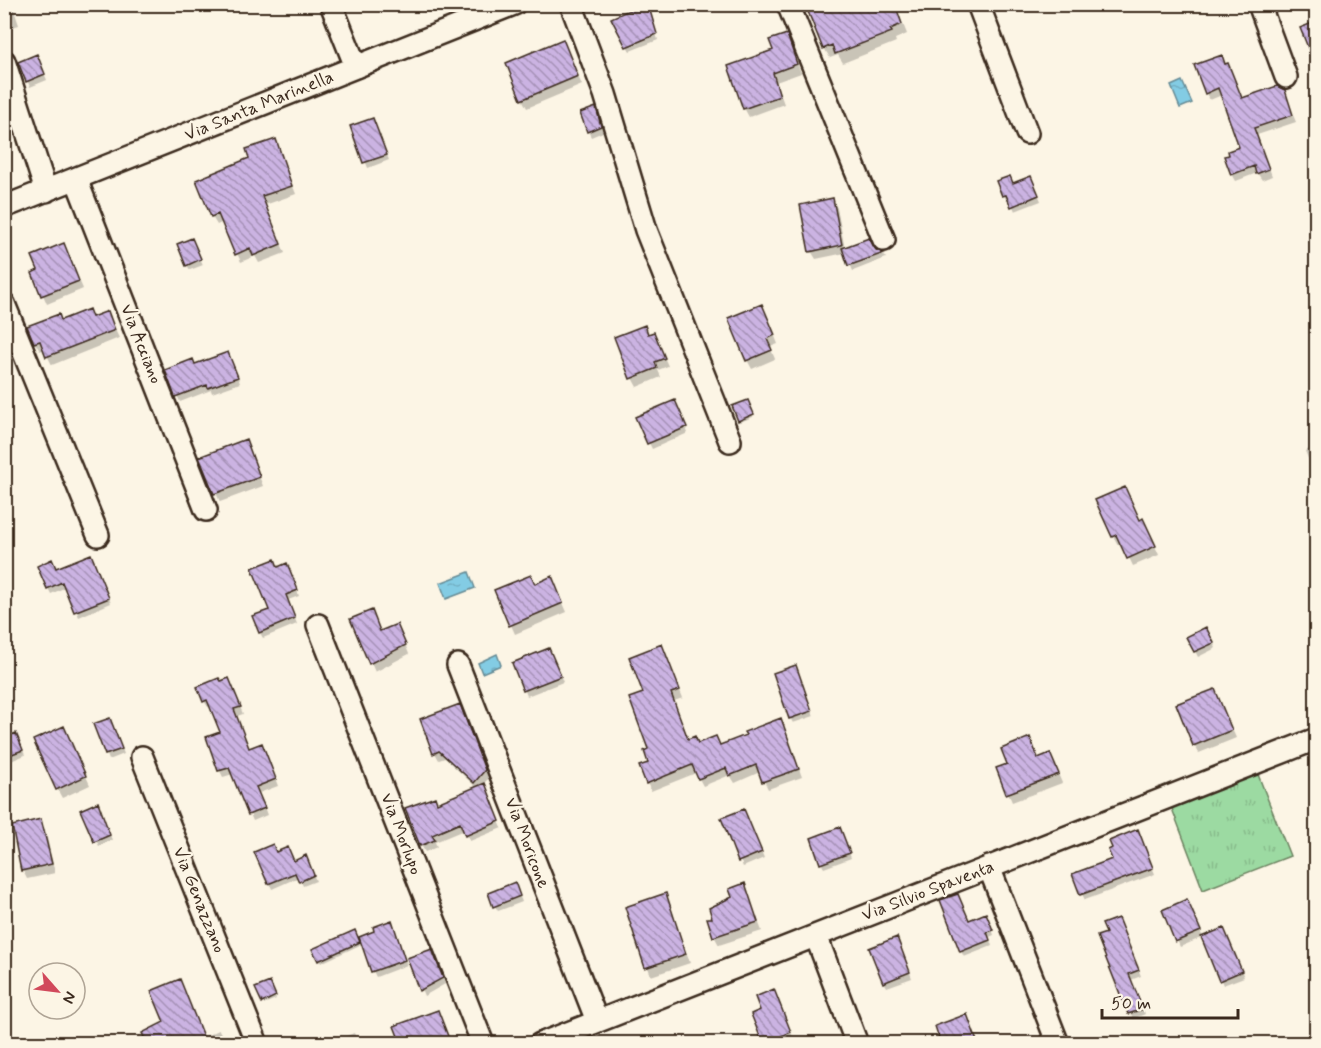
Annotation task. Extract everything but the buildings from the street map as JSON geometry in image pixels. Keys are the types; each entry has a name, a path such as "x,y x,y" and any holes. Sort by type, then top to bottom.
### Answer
{"street":[{"path":"331,4 356,67"},
{"name":"Via Santa Marinella","path":"4,207 514,4"},
{"path":"571,4 605,94 644,223 730,441"},
{"path":"788,4 884,240"},
{"path":"978,4 1027,133"},
{"path":"1259,4 1286,77"},
{"path":"4,61 46,191"},
{"name":"Via Acciano","path":"76,179 206,510"},
{"path":"4,304 98,536"},
{"name":"Via Morlupo","path":"318,625 483,1044"},
{"name":"Via Moricone","path":"458,665 597,1021"},
{"name":"Via Silvio Spaventa","path":"540,1044 1317,739"},
{"name":"Via Genazzano","path":"142,757 257,1044"},
{"path":"989,867 1058,1044"},
{"path":"816,936 857,1044"}],"green space":[{"path":"1257,772 1290,856 1203,890 1171,806"}],"water":[{"path":"1182,81 1192,103 1180,108 1171,86"},
{"path":"469,572 475,588 446,599 440,583"},
{"path":"497,654 501,665 482,673 478,663"}]}
